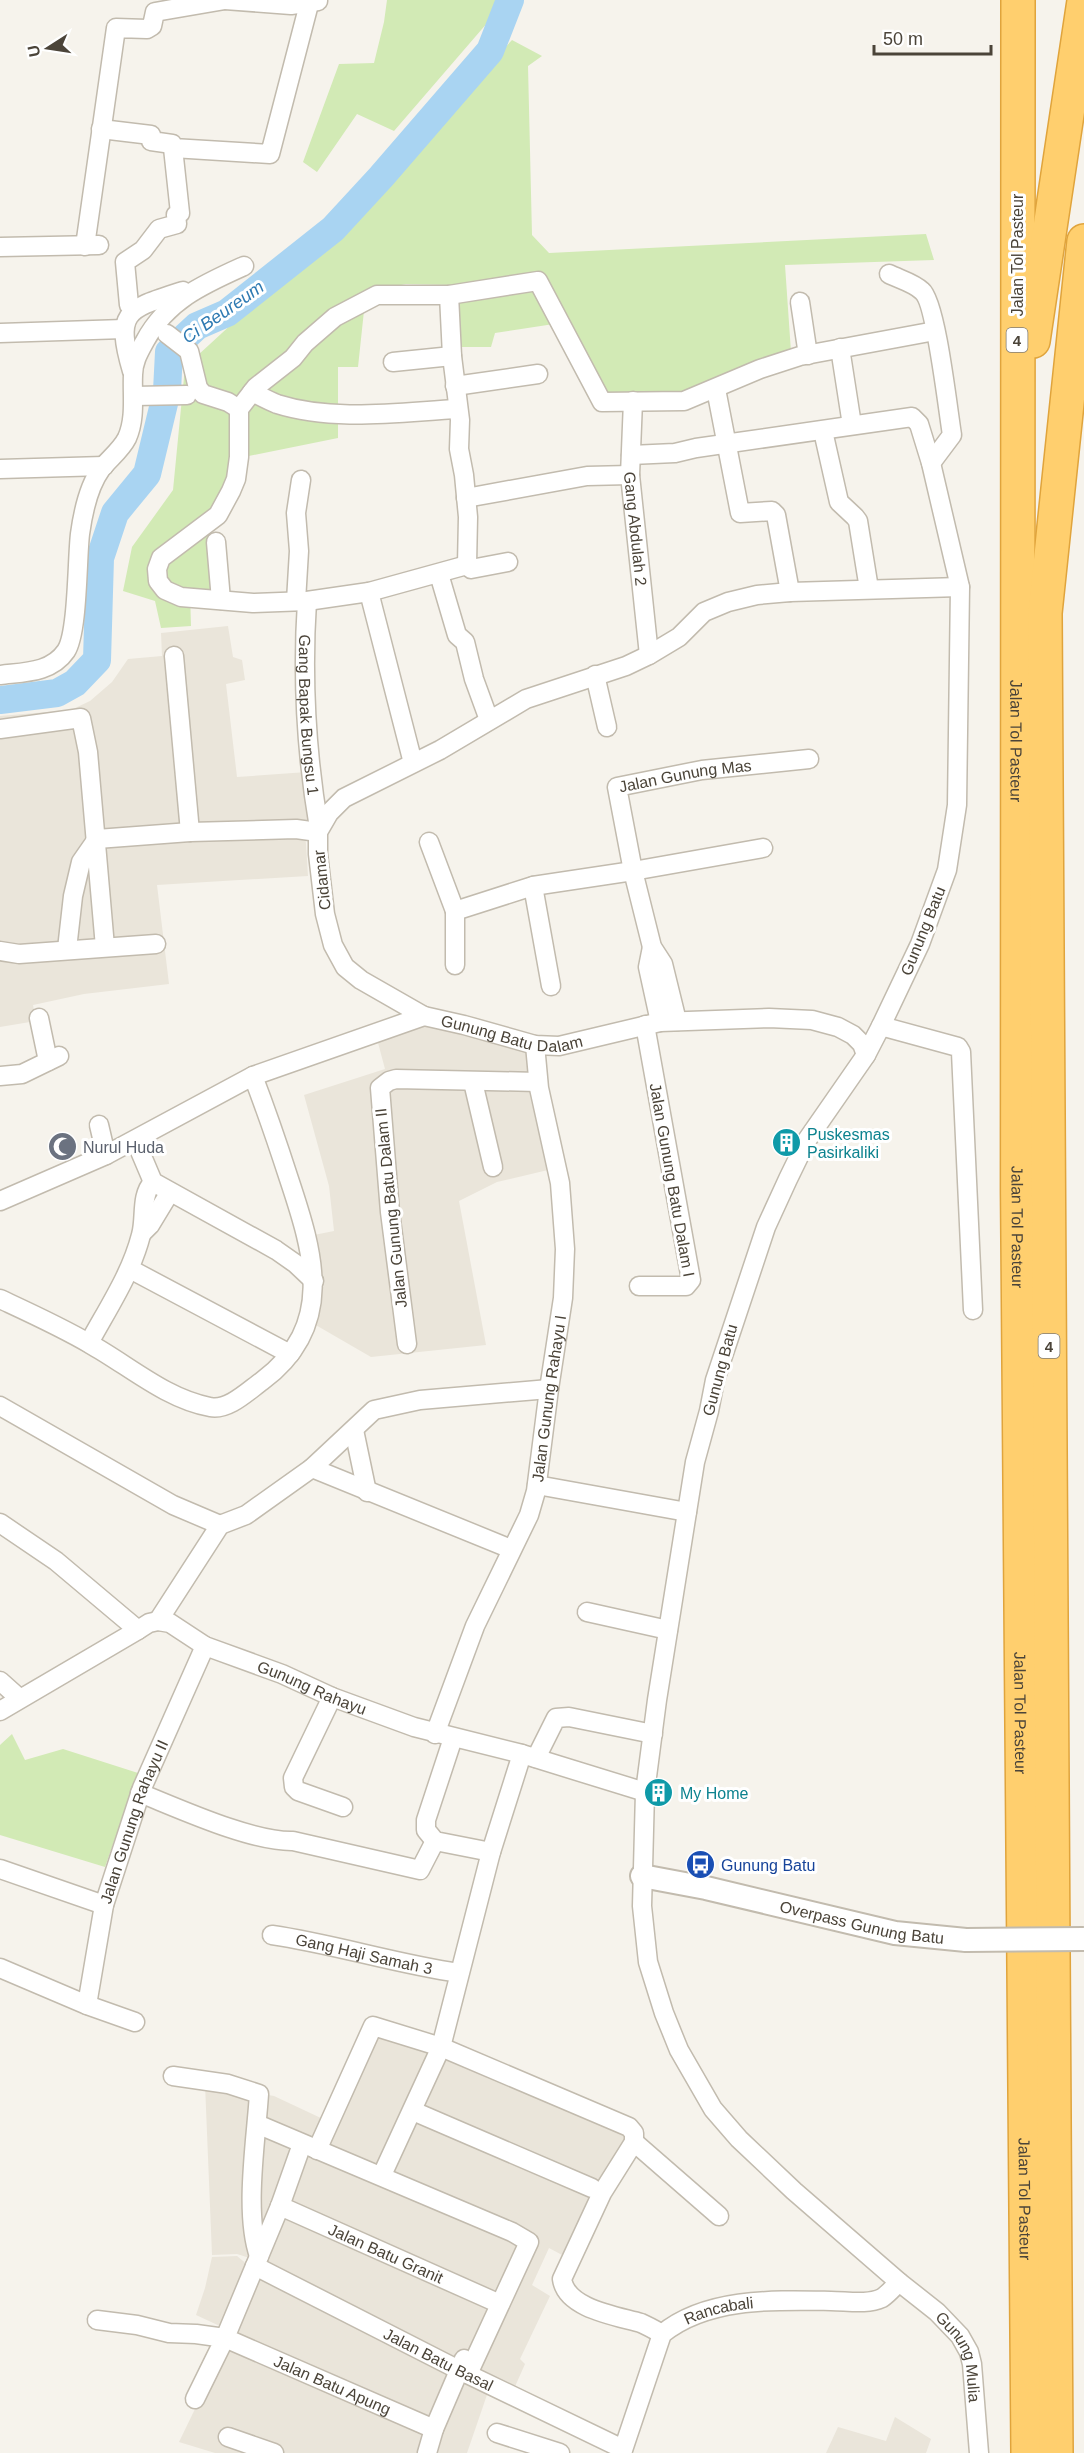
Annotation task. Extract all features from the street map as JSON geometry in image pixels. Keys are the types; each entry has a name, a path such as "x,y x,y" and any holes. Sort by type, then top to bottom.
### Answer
{"highway":[{"name":"Jalan Tol Pasteur","path":"1018,0 1016,455 1021,1923 1028,2453"},
{"path":"1016,455 1084,1"},
{"name":"Jalan Tol Pasteur","path":"1056,2453 1045,613 1084,241"}],"street":[{"path":"0,247 92,246 101,129 116,28 147,29 152,26 155,12 225,0 291,5 314,2 270,154 173,148"},
{"path":"101,129 151,135 151,141 172,144 173,148 180,213 176,215 177,224 159,230 143,250 125,262 129,305"},
{"path":"0,675 46,668 66,651 72,628 82,518 96,477 128,437 137,396 125,348 124,329 128,314 137,308 205,284 244,266"},
{"path":"889,274 922,291 928,298 952,435 931,463"},
{"path":"466,565 369,592 301,601 253,603 181,597 165,590 158,581 157,569 161,558 218,515 231,491 236,478 239,457 239,408 252,392 293,358 305,343 335,317 377,295 448,295 538,281 602,402 684,400 716,389 760,369 808,355 935,330"},
{"path":"133,373 135,359 163,313 205,284"},
{"path":"448,295 452,356 460,420 459,449 468,517 466,565"},
{"path":"800,302 808,355"},
{"path":"0,333 124,329"},
{"path":"167,334 189,351 198,388 203,394 239,408"},
{"path":"631,455 675,453 727,443 824,431 852,424 840,348"},
{"path":"393,362 452,356"},
{"path":"455,386 537,374"},
{"path":"716,389 739,511 741,514 772,512 776,515 790,592"},
{"path":"252,392 276,404 300,410 344,414 458,409"},
{"path":"137,396 187,395"},
{"name":"Gang Abdulah 2","path":"633,401 630,475 650,655"},
{"name":"Gunung Batu","path":"852,424 912,417 919,424 931,463 960,588 957,805 947,870 920,944 866,1055 807,1140 766,1227 715,1380 710,1411 695,1462 653,1734 645,1792 642,1906 648,1962 664,2013 679,2050 713,2109 765,2163 899,2282"},
{"path":"824,431 838,502 858,521 869,589"},
{"path":"0,469 104,466"},
{"path":"466,498 587,476 630,475"},
{"name":"Gang Bapak Bungsu 1","path":"301,480 296,513 304,687 319,830"},
{"path":"216,542 221,600"},
{"path":"466,565 471,569 508,562"},
{"path":"439,574 457,635 465,642 474,680 489,720"},
{"name":"Cidamar","path":"424,1016 362,980 345,967 333,945 325,914 318,854 319,830 329,813 344,798 454,742 526,699 626,666 650,655 679,637 704,612 719,605 757,595 790,592 960,588"},
{"path":"369,592 413,763"},
{"path":"174,656 190,832"},
{"path":"596,675 607,728"},
{"path":"0,729 81,718 88,752 105,947"},
{"name":"Jalan Gunung Mas","path":"661,1023 648,967 652,947 633,872 618,787 702,770 809,759"},
{"path":"97,839 190,832 319,830"},
{"path":"67,949 81,862 97,839"},
{"path":"429,842 455,911 455,965"},
{"path":"455,911 533,886 633,872 763,848"},
{"path":"533,886 550,986"},
{"path":"0,951 19,954 156,944"},
{"name":"Gunung Batu Dalam","path":"0,1201 106,1155 253,1076 424,1016 535,1045 559,1046 661,1023 769,1018 812,1020 838,1027 853,1035 862,1044 866,1055"},
{"path":"0,1076 22,1074 53,1058 39,1018"},
{"name":"Jalan Gunung Batu Dalam I","path":"639,1286 686,1286 691,1280 661,1023"},
{"path":"881,1026 958,1047 961,1052 973,1310"},
{"name":"Jalan Gunung Rahayu I","path":"435,1734 474,1626 510,1549 529,1515 537,1485 563,1298 565,1249 560,1183 538,1082 535,1045"},
{"path":"0,1299 89,1343 182,1398 218,1408 248,1392 266,1378 290,1354 306,1329 313,1307 314,1281 312,1258 306,1233 253,1076"},
{"name":"Jalan Gunung Batu Dalam II","path":"407,1344 390,1212 380,1088 388,1081 396,1079 538,1082"},
{"path":"473,1082 493,1167"},
{"path":"99,1125 106,1155"},
{"path":"139,1149 153,1182 276,1250 314,1281"},
{"path":"89,1343 130,1269 142,1233 146,1195 153,1182"},
{"path":"142,1233 150,1225 170,1192"},
{"path":"276,1250 293,1244 306,1233"},
{"path":"130,1269 290,1354"},
{"path":"0,1711 138,1629 158,1622 220,1525 246,1515 312,1468 374,1410 420,1400 549,1389"},
{"path":"0,1406 173,1505 220,1525"},
{"path":"354,1430 367,1492"},
{"path":"312,1468 510,1549"},
{"path":"537,1485 687,1512"},
{"path":"0,1523 56,1561 138,1629"},
{"path":"587,1612 668,1630"},
{"name":"Gunung Rahayu","path":"158,1622 170,1623 206,1646 282,1674 332,1697 435,1734 529,1756 645,1792"},
{"name":"Jalan Gunung Rahayu II","path":"87,2005 104,1905 140,1793 206,1646"},
{"path":"0,1681 19,1698"},
{"path":"332,1697 292,1778 298,1791 343,1807"},
{"path":"382,2175 441,2046 491,1852 529,1756 556,1718 569,1717 653,1734"},
{"path":"453,1738 426,1820 426,1830 435,1841 491,1852"},
{"path":"140,1793 224,1824 279,1841 293,1841 420,1870 435,1841"},
{"path":"0,1869 104,1905"},
{"name":"Overpass Gunung Batu","path":"642,1876 706,1888 895,1933 966,1940 1084,1939"},
{"name":"Gang Haji Samah 3","path":"272,1935 336,1946 438,1970 459,1972"},
{"path":"0,1968 87,2005 135,2022"},
{"path":"195,2399 227,2340 280,2206 370,2028 376,2026 441,2046 629,2127 634,2133 634,2142 602,2193 562,2279 563,2287 574,2299 604,2314 643,2324 662,2334"},
{"path":"173,2076 228,2084 259,2094 253,2173 253,2241 257,2261"},
{"path":"413,2111 592,2188"},
{"path":"257,2124 382,2175 512,2232 520,2238 496,2302 464,2372 434,2429 427,2453"},
{"path":"634,2142 719,2216"},
{"name":"Jalan Batu Granit","path":"280,2206 496,2302"},
{"name":"Jalan Batu Basal","path":"257,2261 464,2372 622,2451"},
{"name":"Rancabali","path":"622,2451 662,2334 676,2323 698,2312 722,2306 792,2300 868,2302 883,2297 899,2282"},
{"name":"Gunung Mulia","path":"899,2282 938,2312 960,2336 969,2352 977,2410 979,2453"},
{"name":"Jalan Batu Apung","path":"98,2320 137,2325 169,2333 202,2334 227,2340 434,2429"},
{"path":"496,2433 560,2453"},
{"path":"228,2437 274,2453"}],"shaded area":[{"path":"228,626 233,657 242,660 245,680 226,684 237,777 307,772 313,820 306,820 305,829 308,876 157,885 169,984 84,994 33,1005 36,1021 0,1027 0,716 71,710 90,701 112,682 128,659 162,656 161,633"},
{"path":"424,1020 526,1052 529,1091 548,1170 497,1182 459,1201 486,1345 371,1357 314,1324 324,1283 314,1235 334,1231 329,1186 304,1095 385,1069 377,1039"},
{"path":"368,2018 630,2120 623,2136 627,2139 564,2256 549,2248 532,2285 550,2296 520,2359 525,2364 513,2391 256,2260 237,2254 212,2255 205,2084 274,2096 323,2119"},
{"path":"237,2256 254,2270 489,2389 467,2453 215,2453 179,2442 225,2347 224,2328 196,2315 212,2257"},
{"path":"895,2417 931,2439 926,2453 826,2453 838,2427 886,2441"}],"green space":[{"path":"387,0 496,0 488,22 394,131 357,114 317,172 303,162 339,64 374,63"},
{"path":"512,40 542,56 528,66 532,235 549,253 926,234 934,260 785,265 791,352 681,395 603,399 567,322 495,333 491,347 459,347 456,300 450,285 406,284 366,292 358,367 338,367 338,438 234,459 233,479 211,516 216,593 190,592 191,626 161,628 155,601 123,591 132,547 173,490 185,367 357,209"},
{"path":"12,1734 25,1760 63,1749 138,1773 105,1867 0,1835 0,1745"}],"waterway":[{"name":"Ci Beureum","path":"0,700 57,693 75,683 97,660 100,558 115,513 147,474 167,391 169,352 197,326 227,313 333,229 490,51 510,0"}],"place":[{"name":"Puskesmas Pasirkaliki","path":"786,1143"},
{"name":"Nurul Huda","path":"62,1147"},
{"name":"My Home","path":"659,1793"},
{"name":"Gunung Batu","path":"700,1865"}]}
